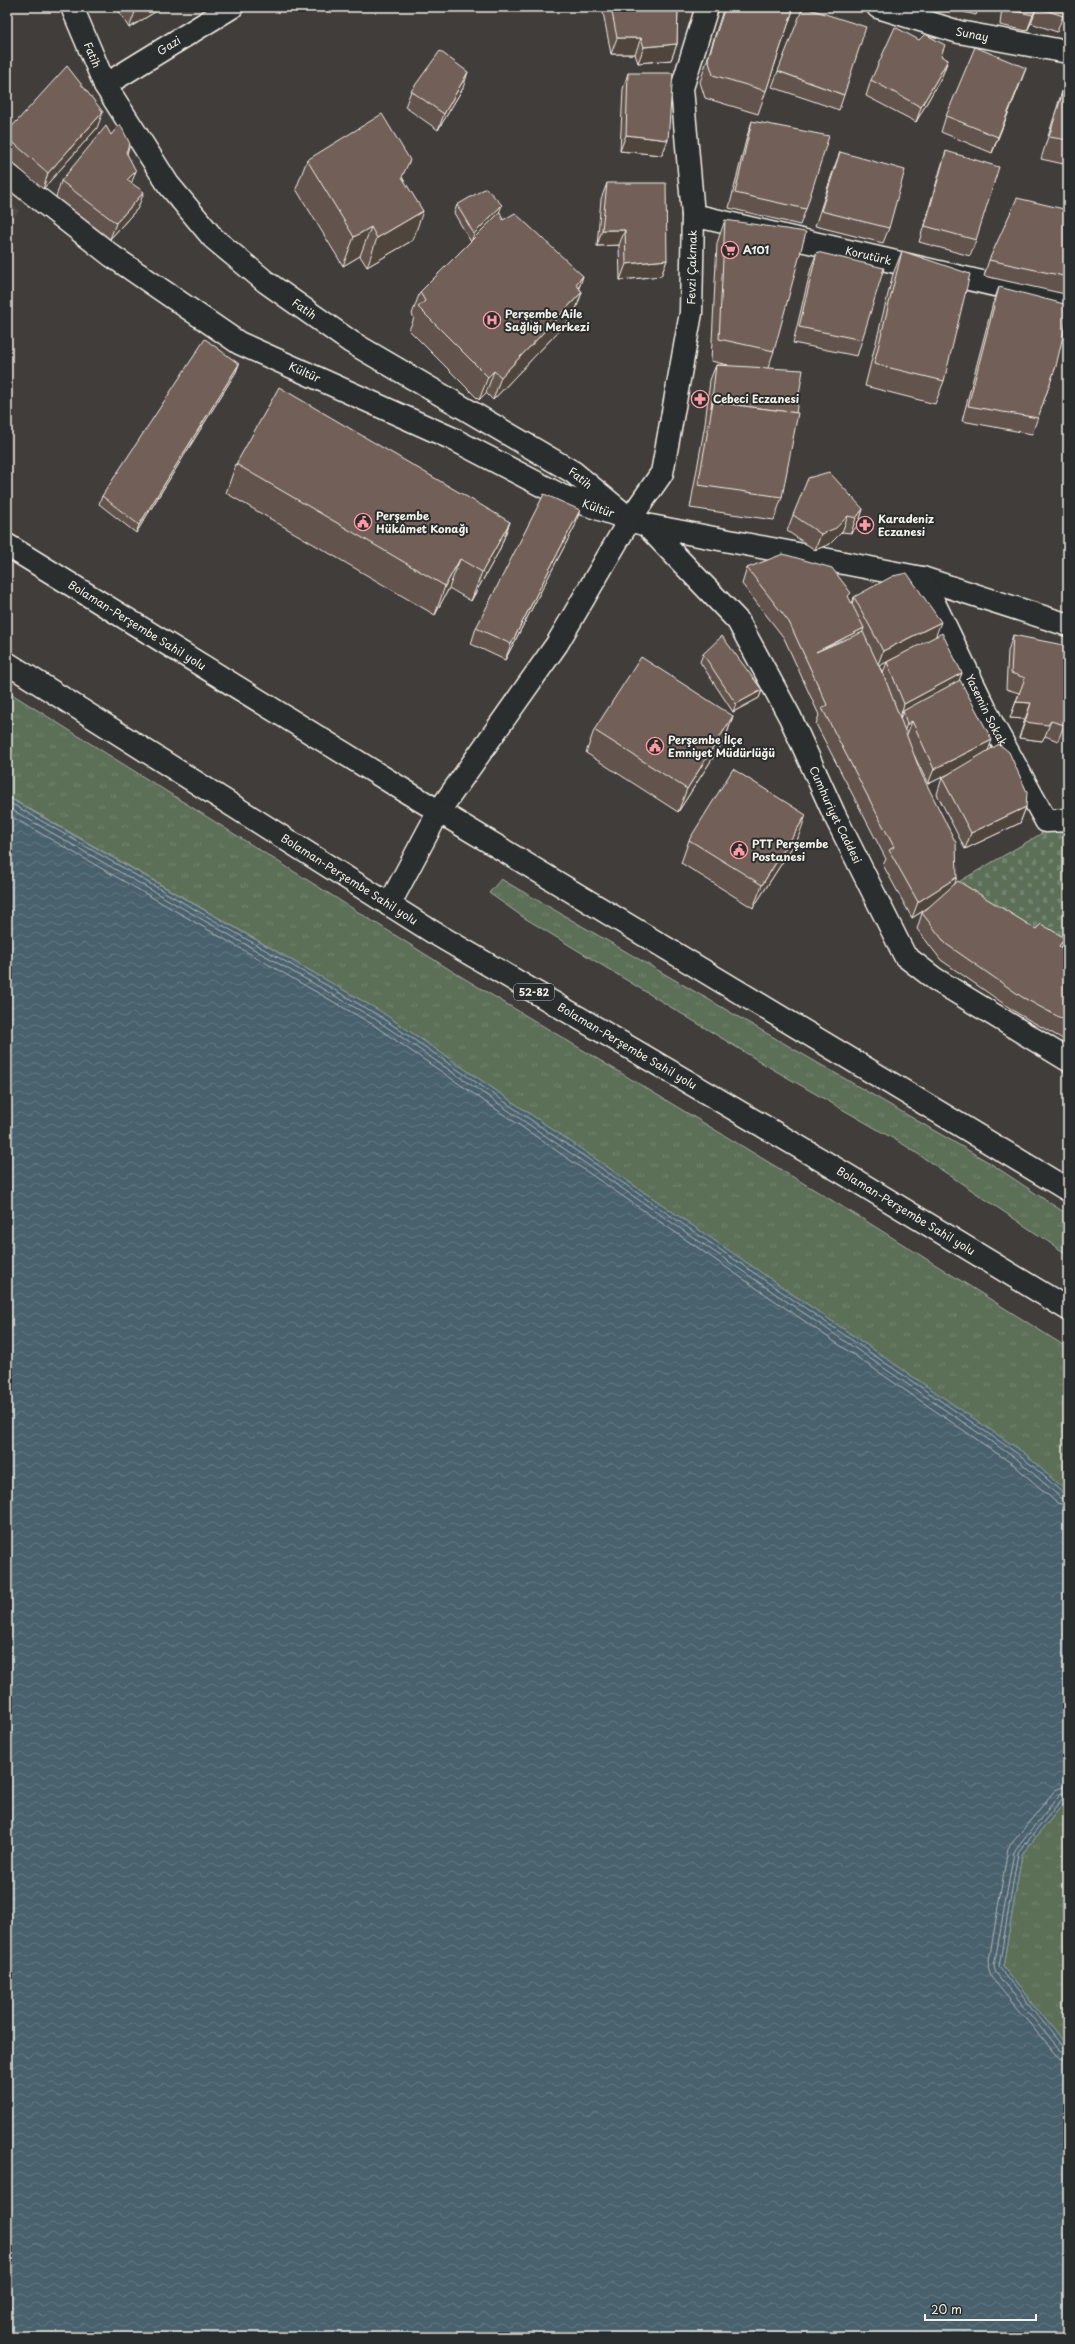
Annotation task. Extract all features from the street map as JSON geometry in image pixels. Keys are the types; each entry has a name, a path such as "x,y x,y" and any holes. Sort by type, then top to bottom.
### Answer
{"street":[{"name":"Fatih","path":"72,7 105,85 168,184 219,243 266,282 351,342 573,472 638,522"},
{"name":"Gazi","path":"105,85 232,7"},
{"name":"Fevzi Çakmak","path":"389,905 439,811 556,644 638,522 662,473 692,313 693,214 682,88 707,7"},
{"name":"Sunay","path":"878,7 959,32 1068,52"},
{"name":"Kültür","path":"7,174 112,256 239,343 451,438 562,496 638,522 922,578 1068,625"},
{"name":"Korutürk","path":"693,214 1068,302"},
{"name":"Cumhuriyet Caddesi","path":"638,522 738,620 790,717 834,814 904,956 935,979 1068,1060"},
{"name":"Bolaman-Perşembe Sahil yolu","path":"7,545 439,811 1068,1190"},
{"name":"Yasemin Sokak","path":"922,578 993,725 1046,821 1068,820"},
{"name":"Bolaman-Perşembe Sahil yolu","path":"7,663 389,905 845,1174 1068,1309"}],"shaded area":[{"path":"7,201 20,210 7,226"}],"green space":[{"path":"7,691 452,971 866,1221 1068,1348 1068,1493 1024,1453 380,1011 7,796"},
{"path":"1044,832 1068,833 1068,953 955,884"},
{"path":"501,879 990,1163 1068,1215 1068,1255 906,1146 769,1067 523,917 489,893"},
{"path":"1068,1798 1068,2047 1003,1967 1022,1854"}],"water":[{"path":"7,797 380,1011 1024,1453 1068,1493 1068,1798 1022,1854 1003,1967 1068,2047 1068,2337 7,2337"}],"building":[{"path":"611,7 678,7 677,44 644,47 641,38 617,38"},
{"path":"725,7 794,7 766,91 713,75 708,59"},
{"path":"803,7 866,27 844,95 778,71"},
{"path":"1006,7 1037,7 1033,15 1005,9"},
{"path":"1037,7 1066,7 1063,16"},
{"path":"895,27 919,40 925,34 945,45 941,56 948,60 921,107 871,80"},
{"path":"975,47 1026,68 998,137 946,116"},
{"path":"440,51 468,72 444,114 411,91"},
{"path":"67,66 103,112 48,173 7,137 7,132"},
{"path":"628,73 673,73 668,140 626,135"},
{"path":"1068,75 1068,140 1049,137"},
{"path":"382,114 410,160 402,177 423,211 377,238 371,227 354,237 307,160"},
{"path":"752,121 829,136 806,209 735,193"},
{"path":"120,124 130,144 126,152 136,171 127,180 144,192 116,223 61,181 106,126 111,135"},
{"path":"946,151 999,167 976,240 925,226"},
{"path":"840,152 905,170 889,228 821,211"},
{"path":"607,183 666,183 667,260 626,264 625,230 602,230"},
{"path":"486,188 502,205 474,234 457,205"},
{"path":"1017,198 1068,210 1068,277 989,260"},
{"name":"Perşembe Aile Sağlığı Merkezi","path":"500,212 503,220 515,213 583,276 576,284 582,292 501,377 494,371 488,377 418,307 425,301 420,292"},
{"path":"725,220 806,232 774,351 719,339"},
{"path":"902,251 970,274 944,381 874,364"},
{"path":"817,252 884,268 862,340 799,327"},
{"path":"999,287 1068,305 1068,314 1056,366 1038,418 968,406"},
{"path":"205,339 239,364 139,525 102,496"},
{"path":"716,365 803,370 796,413 713,402 711,408"},
{"name":"Perşembe Hükûmet Konağı","path":"279,387 510,522 482,572 460,559 445,586 236,464"},
{"path":"713,402 798,413 782,497 698,485"},
{"path":"829,472 863,509 856,518 848,516 836,528 821,534 793,515 808,478"},
{"path":"544,494 580,510 511,644 476,628"},
{"path":"783,554 832,568 851,593 848,596 864,628 816,652 863,632 886,681 921,773 956,843 957,877 918,902 889,850 894,847 822,708 827,705 789,622 747,568"},
{"path":"907,573 941,622 883,651 854,597 893,576"},
{"path":"942,633 962,673 904,704 887,662"},
{"path":"1013,635 1068,646 1068,714 1064,725 1051,721 1048,725 1025,722 1031,703 1016,702 1025,678 1011,673"},
{"path":"722,636 762,690 736,704 703,654"},
{"name":"Perşembe İlçe Emniyet Müdürlüğü","path":"641,657 733,716 687,789 594,730"},
{"path":"960,680 992,740 934,769 912,721 907,724 903,711"},
{"path":"999,744 1009,752 1027,792 1026,807 971,833 942,778"},
{"name":"PTT Perşembe Postanesi","path":"733,769 806,815 762,885 689,840"},
{"path":"958,881 1036,929 1041,924 1065,938 1059,946 1068,951 1068,1022 1022,997 946,944 922,913"}],"place":[{"name":"A101","path":"730,250"},
{"name":"Perşembe Aile Sağlığı Merkezi","path":"492,320"},
{"name":"Cebeci Eczanesi","path":"700,399"},
{"name":"Perşembe Hükûmet Konağı","path":"363,522"},
{"name":"Karadeniz Eczanesi","path":"865,525"},
{"name":"Perşembe İlçe Emniyet Müdürlüğü","path":"655,746"},
{"name":"PTT Perşembe Postanesi","path":"739,850"}]}
